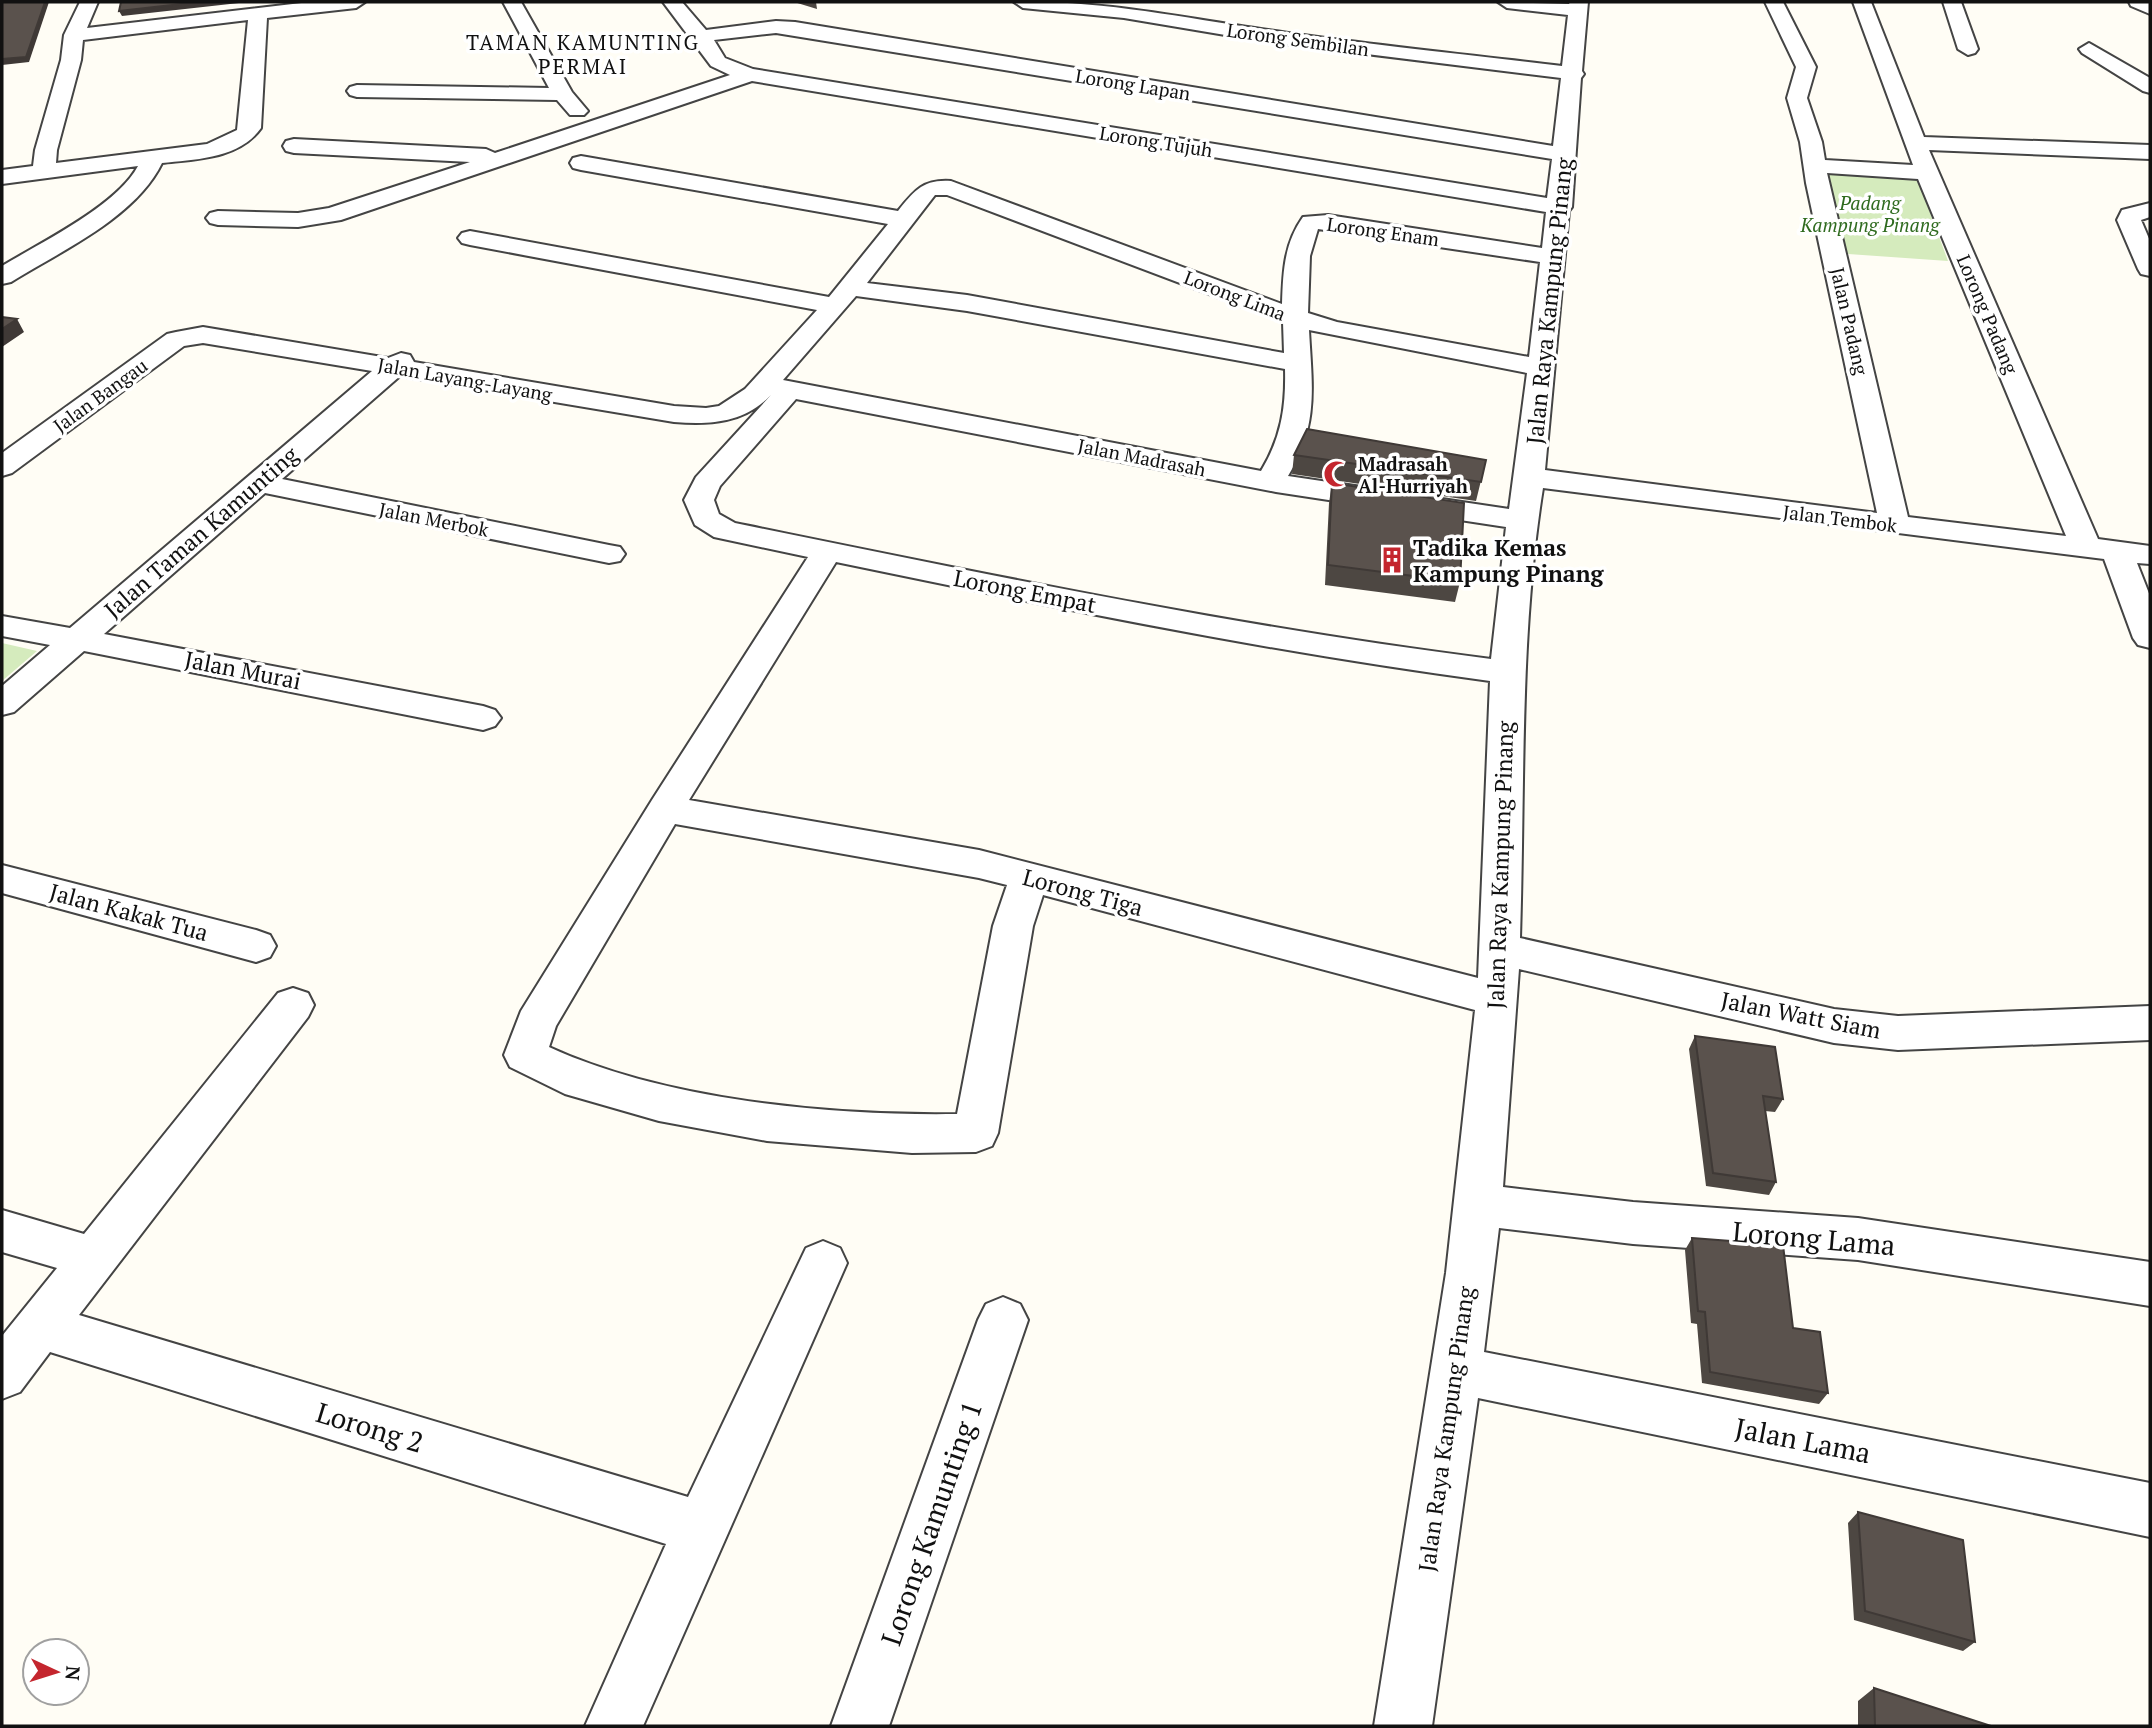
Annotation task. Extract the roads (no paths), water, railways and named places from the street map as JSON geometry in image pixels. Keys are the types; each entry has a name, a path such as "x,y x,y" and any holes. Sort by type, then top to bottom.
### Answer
{"street":[{"path":"2,177 26,157 71,60 75,35 89,2"},
{"path":"75,35 356,2"},
{"path":"512,2 564,94 591,129"},
{"name":"Lorong Tujuh","path":"672,2 701,36 718,62 727,68 751,75 1560,207"},
{"name":"Lorong Sembilan","path":"1023,2 1124,12 1261,35 1574,74"},
{"path":"1507,2 1578,6"},
{"name":"Jalan Padang","path":"1774,2 1806,67 1806,76 1800,85 1797,99 1811,142 1895,525"},
{"name":"Lorong Padang","path":"1862,2 1927,173 2002,344 2101,549 2150,638"},
{"path":"1952,2 1968,49"},
{"path":"2138,2 2150,8"},
{"name":"Jalan Raya Kampung Pinang","path":"1403,1726 1456,1370 1477,1205 1497,999 1507,672 1521,520 1530,477 1560,207 1578,6"},
{"path":"26,157 153,158 211,150 231,144 245,135 250,128 258,13"},
{"name":"Lorong Lapan","path":"701,36 776,27 795,28 1565,155"},
{"path":"2089,49 2150,87"},
{"path":"218,218 298,220 333,215 751,75"},
{"path":"357,91 564,94"},
{"path":"1915,143 2150,152"},
{"path":"294,146 509,157"},
{"path":"2,277 114,207 132,192 153,158"},
{"path":"581,163 902,219 776,388"},
{"path":"1815,166 1927,173"},
{"name":"Lorong Lima","path":"902,219 927,190 951,188 1296,318 1334,329 1541,367"},
{"path":"2150,210 2136,212 2130,215 2129,220 2150,269"},
{"name":"Lorong Enam","path":"1296,318 1298,250 1303,229 1311,222 1328,222 1554,257"},
{"path":"470,238 842,297 967,303 1299,364"},
{"path":"1270,481 1292,446 1299,407 1296,318"},
{"name":"Jalan Layang-Layang","path":"203,335 398,364 674,414 706,416 727,413 776,388"},
{"name":"Jalan Bangau","path":"2,467 176,340 203,335"},
{"name":"Jalan Taman Kamunting","path":"2,704 398,364"},
{"name":"Jalan Madrasah","path":"776,388 1270,481 1416,506 1521,520"},
{"name":"Lorong Empat","path":"776,388 706,482 699,500 706,519 725,530 1027,592 1390,657 1507,672"},
{"name":"Jalan Tembok","path":"1530,477 2150,555"},
{"name":"Jalan Merbok","path":"258,483 609,554"},
{"path":"827,552 665,809 536,1023 525,1055 580,1081 659,1104 767,1122 912,1134 976,1133 1013,926 1029,877"},
{"name":"Jalan Murai","path":"2,626 483,719"},
{"name":"Lorong Tiga","path":"665,809 979,864 1497,999"},
{"name":"Jalan Kakak Tua","path":"2,879 256,946"},
{"name":"Jalan Watt Siam","path":"1498,949 1834,1026 1898,1033 2150,1023"},
{"path":"2,1375 293,1005"},
{"name":"Lorong Lama","path":"1477,1205 1633,1223 1858,1239 2150,1284"},
{"path":"2,1231 94,1258"},
{"path":"614,1726 701,1528 823,1263"},
{"name":"Lorong Kamunting 1","path":"860,1726 1003,1320"},
{"name":"Lorong 2","path":"40,1326 701,1528"},
{"name":"Jalan Lama","path":"1456,1370 2150,1510"}],"place":[{"name":"Madrasah Al-Hurriyah","path":"1337,474"},
{"name":"Tadika Kemas Kampung Pinang","path":"1392,560"}],"district":[{"name":"TAMAN KAMUNTING PERMAI","path":"583,54"}],"park label":[{"name":"Padang Kampung Pinang","path":"1870,213"}]}
